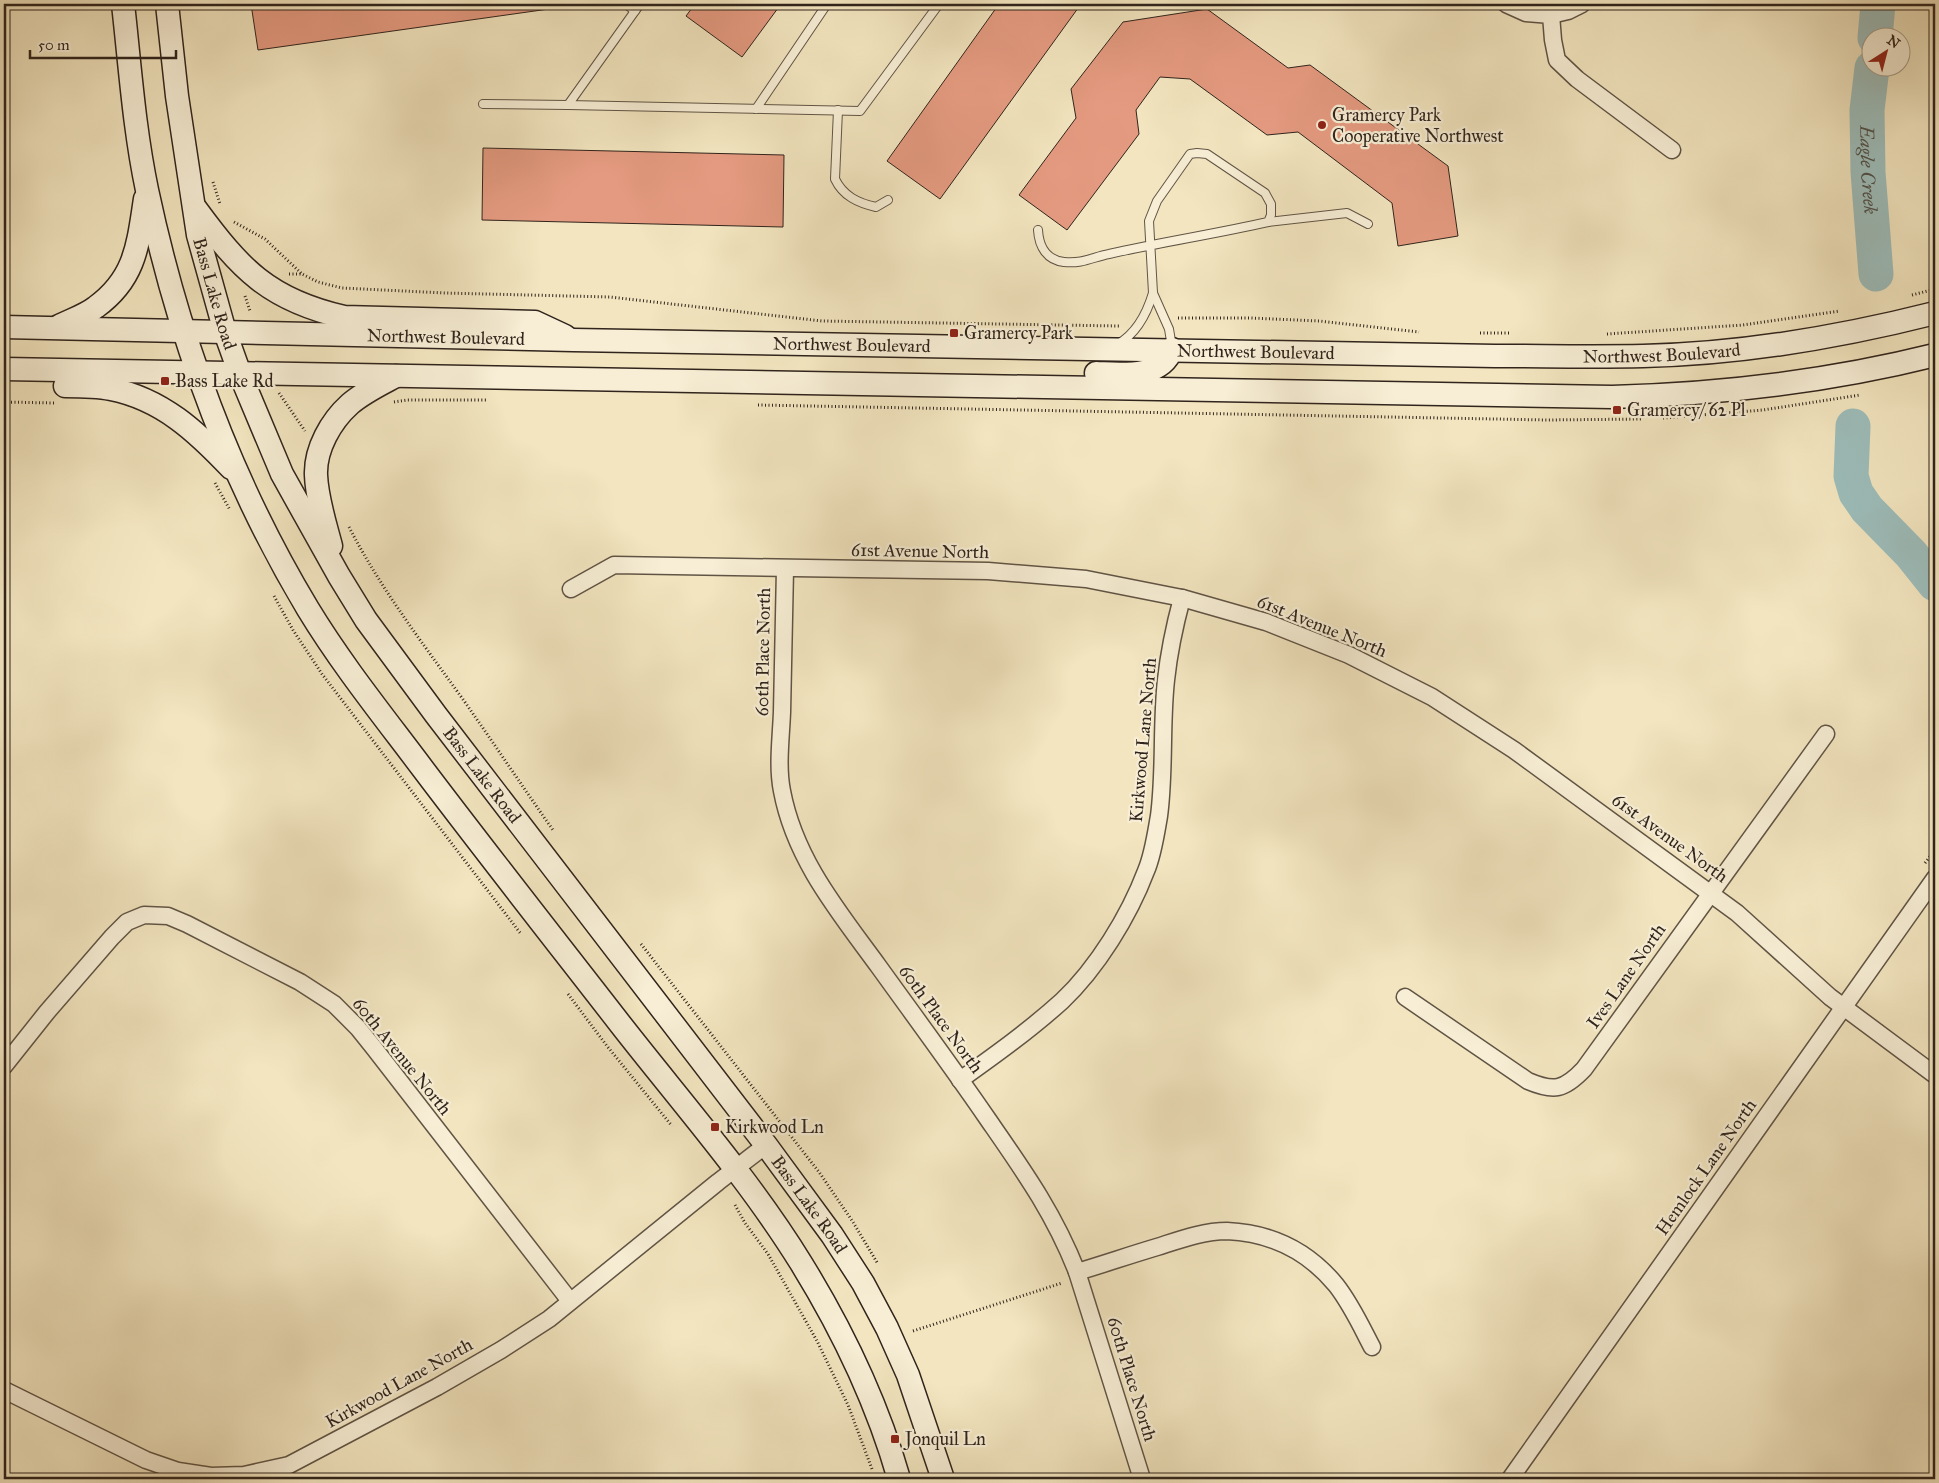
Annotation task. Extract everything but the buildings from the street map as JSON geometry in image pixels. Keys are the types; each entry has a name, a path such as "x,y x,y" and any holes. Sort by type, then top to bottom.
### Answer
{"main road":[{"path":"123,4 134,111 147,188 175,303 197,373 240,478 268,537 302,599 348,668 726,1176 800,1261 844,1339 874,1404 887,1438 899,1479"},
{"name":"Bass Lake Road","path":"167,4 192,204 198,234 225,332 240,374 282,474 366,620 436,716 766,1145 832,1235 863,1283 887,1328 908,1375 943,1479"},
{"path":"55,328 96,308 125,278 135,259 147,188"},
{"path":"192,204 225,248 243,267 268,287 300,304 344,317 535,322 572,340"},
{"name":"Northwest Boulevard","path":"4,327 572,340 1643,356 1755,348 1879,326 1935,313"},
{"path":"814,382 860,368 1142,373 1163,364 1172,349"},
{"path":"4,370 814,382 1612,398 1678,395 1790,384 1852,374 1935,355"},
{"path":"339,576 319,499 316,474 318,455 322,443 330,430 350,405 369,390 396,376"},
{"path":"4,384 86,386 132,394 165,410 192,428 240,478"}],"street":[{"path":"1506,4 1526,13 1552,15 1568,11 1582,4"},
{"path":"1552,15 1553,40 1557,60 1577,79 1672,150"},
{"name":"61st Avenue North","path":"571,588 614,565 998,572 1086,578 1182,598 1276,626 1349,655 1432,697 1514,750 1710,892 1737,913 1830,997 1935,1075"},
{"name":"60th Place North","path":"785,569 781,753 782,790 792,826 805,859 825,893 1030,1179 1049,1211 1066,1244 1077,1272 1142,1479"},
{"name":"Kirkwood Lane North","path":"960,1080 1023,1034 1063,999 1097,961 1126,913 1147,870 1159,816 1166,680 1182,598"},
{"name":"Ives Lane North","path":"1405,997 1528,1081 1545,1088 1558,1088 1571,1083 1584,1069 1710,892 1826,734"},
{"name":"Hemlock Lane North","path":"1510,1479 1935,878"},
{"name":"60th Avenue North","path":"4,1066 47,1012 127,922 144,915 168,916 300,982 334,1004 358,1028 374,1048 570,1301"},
{"name":"Kirkwood Lane North","path":"4,1390 146,1460 178,1470 211,1476 290,1472 493,1355 549,1320 570,1301 766,1145"},
{"path":"1077,1272 1193,1235 1226,1231 1257,1235 1288,1244 1316,1264 1336,1286 1354,1313 1372,1347"}],"lane":[{"path":"626,4 635,11"},
{"path":"568,105 640,4"},
{"path":"756,109 827,4"},
{"path":"483,104 860,111 939,4"},
{"path":"838,110 835,179 839,188 862,204 876,207 888,200"},
{"path":"1172,349 1169,329 1153,293 1149,221 1157,201 1190,154 1197,152 1207,154 1265,193 1271,204 1271,215 1268,222"},
{"path":"1038,230 1039,241 1048,256 1063,262 1086,262 1107,254 1268,222 1346,213 1368,224"},
{"path":"1109,349 1124,340 1140,323 1153,293"}],"path":[{"path":"211,175 221,208"},
{"path":"231,220 265,239 302,274 318,282 342,288 445,293 610,297 822,321 1122,325"},
{"path":"284,274 302,274"},
{"path":"1909,296 1935,289"},
{"path":"1602,334 1742,325 1847,310"},
{"path":"1176,318 1251,318 1318,321 1422,332"},
{"path":"1479,333 1516,333"},
{"path":"277,390 310,438"},
{"path":"276,398 281,398"},
{"path":"211,476 234,518"},
{"path":"274,595 293,630 322,674 525,939"},
{"path":"565,991 606,1046 674,1127"},
{"path":"726,1176 732,1198 741,1218 768,1254 817,1341 848,1405 872,1471"},
{"path":"913,1331 1061,1284 1077,1272"}],"waterway":[{"name":"Eagle Creek","path":"1876,28 1878,4"},
{"name":"Eagle Creek","path":"1871,78 1867,110 1868,172 1876,274"},
{"name":"Eagle Creek","path":"1853,426 1851,476 1856,493 1867,509 1911,554 1935,584"}],"place":[{"name":"Gramercy Park Cooperative Northwest","path":"1322,125"},
{"name":"Gramercy Park","path":"954,333"},
{"name":"Bass Lake Rd","path":"165,381"},
{"name":"Gramercy/ 62 Pl","path":"1617,410"},
{"name":"Kirkwood Ln","path":"715,1127"},
{"name":"Jonquil Ln","path":"895,1439"}]}
